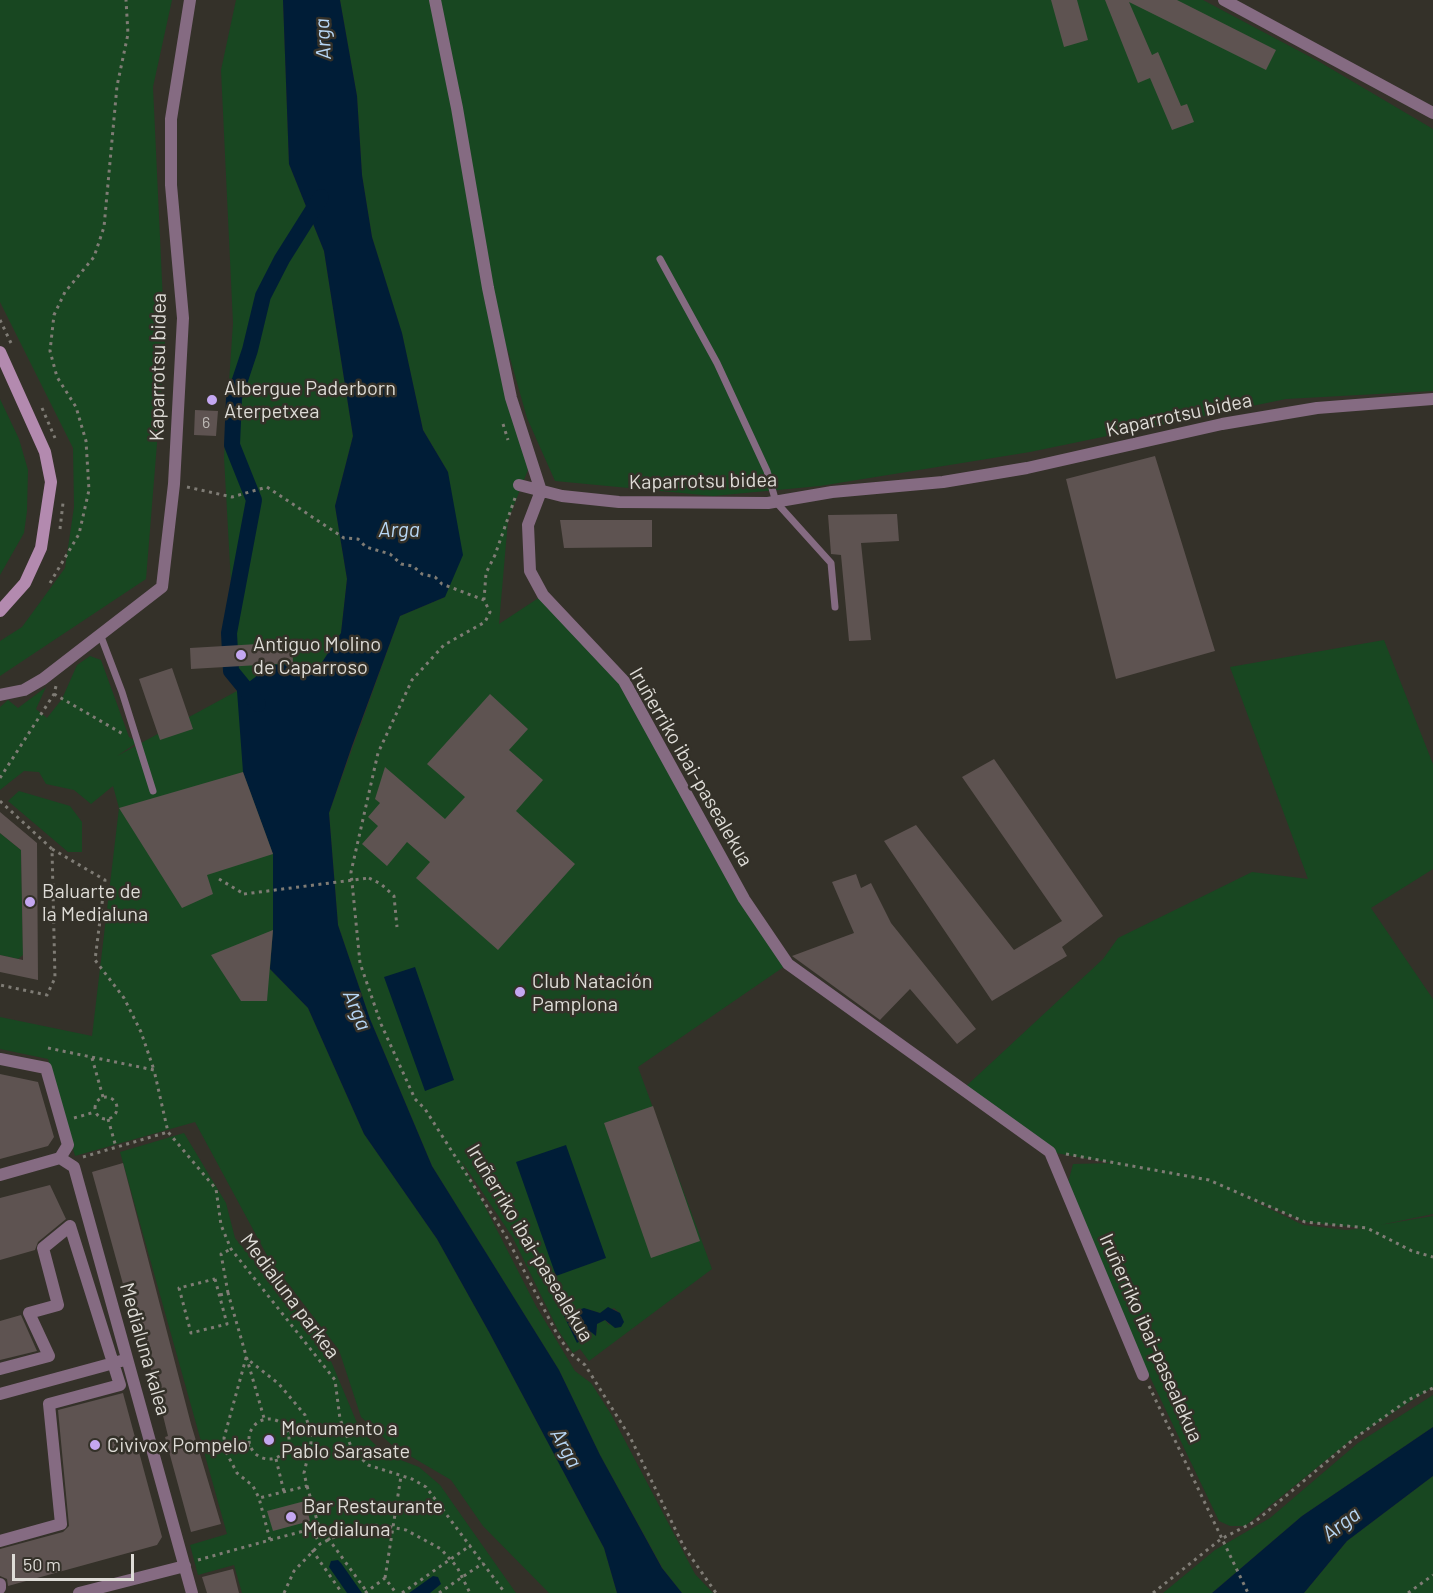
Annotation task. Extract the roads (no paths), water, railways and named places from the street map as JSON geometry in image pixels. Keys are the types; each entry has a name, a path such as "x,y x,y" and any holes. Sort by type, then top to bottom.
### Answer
{"main road":[{"path":"0,352 45,452 51,482 41,548 25,583 0,610"}],"street":[{"name":"Kaparrotsu bidea","path":"0,695 24,690 62,664 162,587 174,484 183,318 171,185 171,119 190,0"},
{"path":"435,0 457,108 488,288 511,398 541,491"},
{"path":"1224,0 1433,113"},
{"name":"Kaparrotsu bidea","path":"541,491 562,496 619,502 703,504 776,502 832,492 964,479 1026,468 1222,424 1317,408 1433,399"},
{"path":"519,485 541,491"},
{"name":"Iruñerriko ibai-pasealekua","path":"541,491 528,525 530,571 543,595 624,681 744,899 788,964 1050,1152 1143,1375"},
{"path":"0,1059 46,1068 68,1146 60,1158 0,1174"},
{"name":"Medialuna kalea","path":"60,1158 74,1167 188,1564 192,1593"},
{"path":"0,1369 49,1356 29,1313 58,1305 43,1248 70,1227 120,1385 49,1404 61,1524 0,1541"},
{"path":"0,1394 128,1359"},
{"path":"79,1593 188,1564"}],"lane":[{"path":"660,259 717,363 767,471 776,502 831,563 835,607"},
{"path":"100,634 153,791"}],"water":[{"name":"Arga","path":"283,0 340,0 357,96 362,175 372,237 402,333 423,430 448,472 463,555 445,597 400,616 329,813 338,925 370,1019 432,1166 559,1370 600,1455 662,1568 682,1593 617,1593 604,1548 489,1332 437,1239 364,1134 308,1008 270,969 273,930 273,854 243,772 237,691 271,665 302,664 317,670 341,633 347,579 335,506 353,436 324,251 289,164"},
{"path":"415,967 454,1080 425,1091 384,977"},
{"path":"566,1145 606,1258 556,1276 516,1162"},
{"path":"608,1307 620,1313 624,1322 621,1327 615,1328 605,1320 597,1324 596,1336 591,1332 577,1343 564,1316 584,1308 600,1313"},
{"name":"Arga","path":"1433,1427 1433,1476 1347,1541 1304,1593 1212,1593 1302,1516"},
{"path":"338,1560 362,1593 347,1593 329,1567 331,1561"},
{"path":"433,1576 438,1577 441,1584 430,1593 409,1593"}],"waterway":[{"path":"258,704 231,671 229,633 254,500 232,445 234,398 250,350 263,296 282,259 321,197"}],"place":[{"name":"Albergue Paderborn Aterpetxea","path":"212,400"},
{"name":"Antiguo Molino de Caparroso","path":"241,655"},
{"name":"Baluarte de la Medialuna","path":"30,902"},
{"name":"Club Natación Pamplona","path":"520,992"},
{"name":"Monumento a Pablo Sarasate","path":"269,1440"},
{"name":"Civivox Pompelo","path":"95,1445"},
{"name":"Bar Restaurante Medialuna","path":"291,1517"}]}
